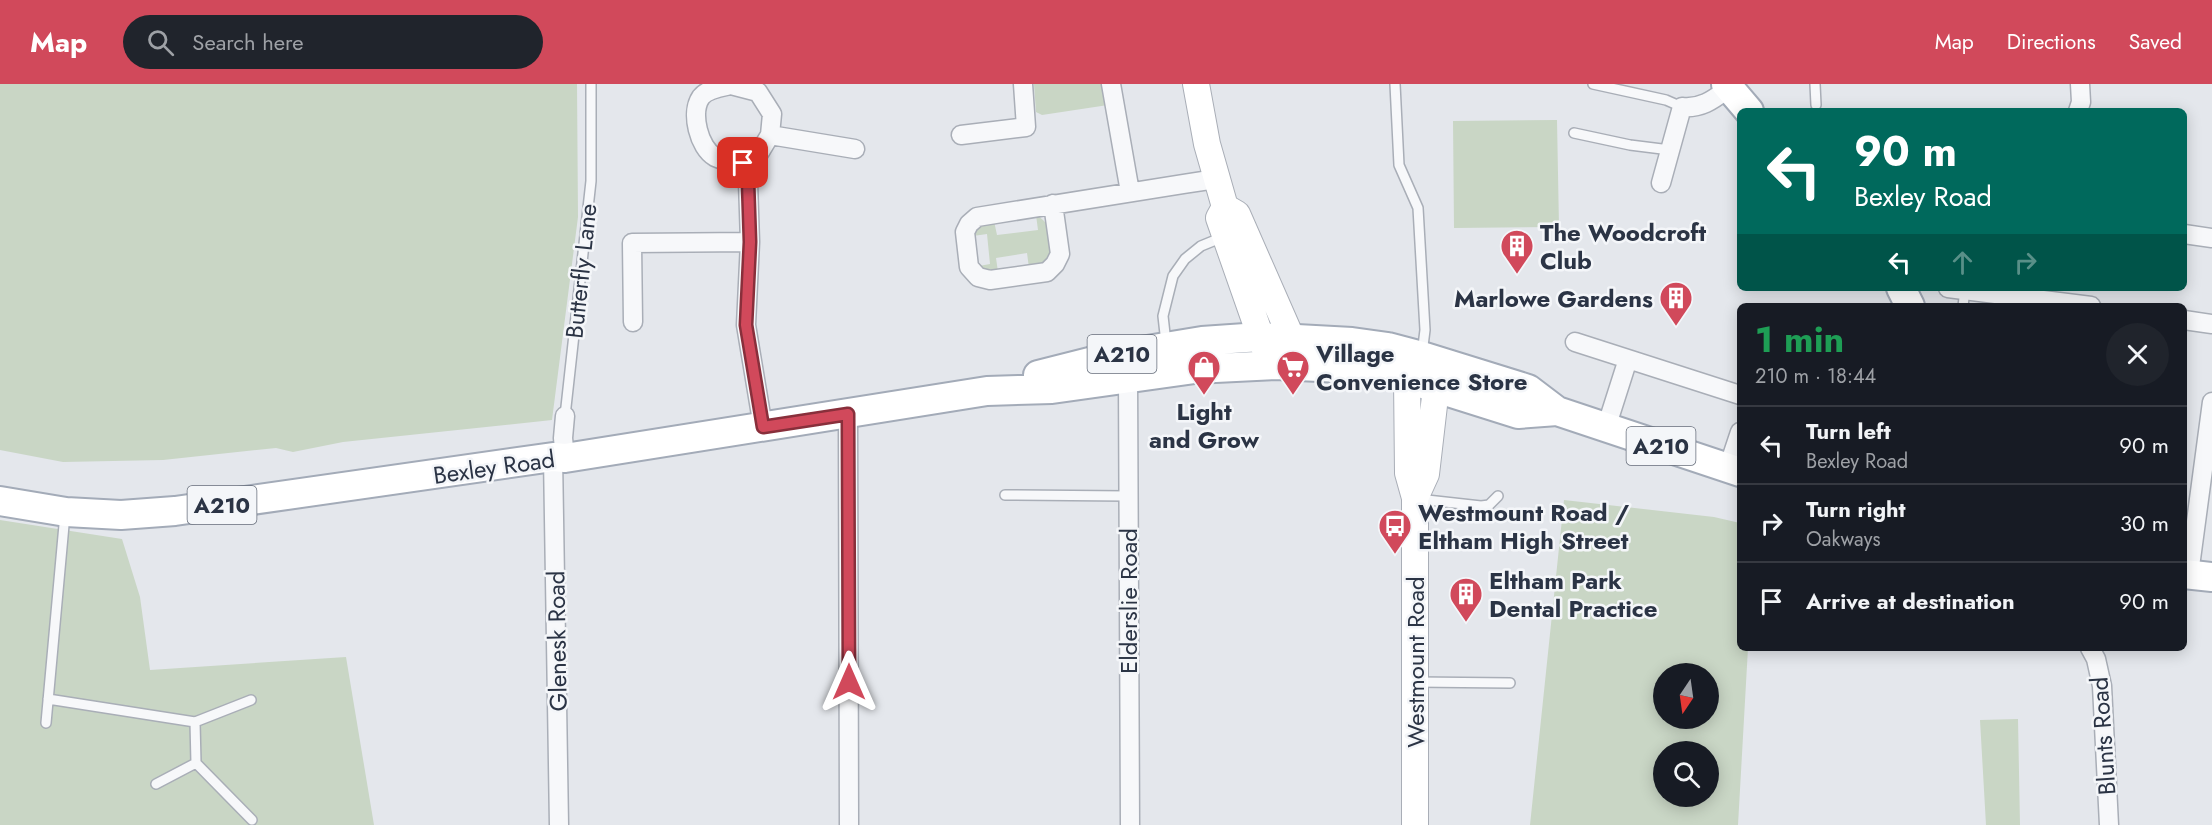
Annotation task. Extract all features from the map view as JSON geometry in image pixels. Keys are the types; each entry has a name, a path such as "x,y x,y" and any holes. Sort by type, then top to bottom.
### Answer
{"main road":[{"path":"1728,86 1746,108"},
{"name":"Bexley Road","path":"987,391 1048,372 1167,346 1260,337 1291,337 1388,347 1414,368"},
{"name":"Bexley Road","path":"0,501 66,512 121,515 175,511 559,458 987,391 1052,389 1128,377 1211,368 1254,368 1275,365"},
{"name":"A210","path":"1275,365 1364,369 1414,368 1528,388 1557,411 1734,470"},
{"name":"A210","path":"1414,368 1436,388 1518,414 1557,411"}],"street":[{"path":"962,135 1026,127 1023,84"},
{"path":"1111,84 1130,192"},
{"path":"1196,84 1207,144 1225,207 1237,214 1291,337 1275,365 1260,337 1219,218 1225,207"},
{"path":"2079,108 2080,84"},
{"path":"731,85 758,92 772,114 770,135 758,155 743,163 714,157 700,138 696,115 701,97 707,88 731,85"},
{"path":"1661,183 1682,107 1692,108 1705,105 1728,86"},
{"path":"770,135 855,149"},
{"path":"743,163 748,182 750,242 746,325 763,427"},
{"path":"1053,204 1060,254 1055,264 1047,272 990,280 978,277 969,267 965,232 969,224 977,217 1053,204 1216,179"},
{"path":"2187,234 2212,238"},
{"path":"633,322 632,243 750,242"},
{"path":"1959,295 2053,303"},
{"path":"2187,320 2212,324"},
{"path":"1575,342 1737,394"},
{"path":"1606,428 1628,359"},
{"name":"Westmount Road","path":"1414,368 1408,473 1415,498 1415,825"},
{"name":"Elderslie Road","path":"1128,377 1130,825"},
{"name":"Westmount Road","path":"1415,498 1426,474 1436,388"},
{"path":"2195,575 2211,412"},
{"path":"848,414 849,825"},
{"name":"Butterfly Lane","path":"559,458 565,416"},
{"path":"1734,470 1737,451"},
{"name":"Glenesk Road","path":"559,458 559,825"},
{"name":"Blunts Road","path":"2092,651 2096,659 2102,686 2109,825"}],"lane":[{"name":"Butterfly Lane","path":"565,416 591,181 591,84"},
{"path":"1395,84 1399,165 1418,207 1425,330 1414,368"},
{"path":"1593,84 1666,100 1682,107"},
{"path":"1815,84 1816,105"},
{"path":"1574,133 1630,146 1670,150"},
{"path":"1167,346 1163,316 1173,276 1185,259 1201,246 1225,236"},
{"path":"1005,495 1127,496"},
{"path":"1415,498 1481,506 1489,505 1498,496"},
{"path":"46,723 66,512"},
{"path":"1414,682 1510,683"},
{"path":"48,699 195,722 251,700"},
{"path":"195,722 196,763 252,820"},
{"path":"156,784 196,763"}],"green space":[{"path":"0,84 577,84 578,217 552,420 343,442 293,452 276,448 163,460 63,462 0,450"},
{"path":"1034,84 1105,84 1108,105 1042,115 1036,112"},
{"path":"1557,120 1559,227 1454,228 1453,121"},
{"path":"1036,215 1048,225 1051,231 1051,252 1045,266 1029,268 1027,253 996,258 998,272 984,271 979,266 990,264 987,234 973,236 978,227 983,223 994,221 997,235 1038,230"},
{"path":"1564,500 1714,517 1737,522 1737,651 1748,651 1738,825 1530,825"},
{"path":"0,520 122,539 140,597 150,670 346,657 374,825 0,825"},
{"path":"2018,719 2020,825 1986,825 1980,720"}],"place":[{"name":"The Woodcroft Club","path":"1517,275"},
{"name":"Marlowe Gardens","path":"1676,327"},
{"name":"Light and Grow","path":"1204,396"},
{"name":"Village Convenience Store","path":"1293,396"},
{"name":"Westmount Road / Eltham High Street","path":"1395,555"},
{"name":"Eltham Park Dental Practice","path":"1466,623"}],"route":[{"path":"743,163 748,182 750,242 746,325 763,427 848,414 849,682"}]}
